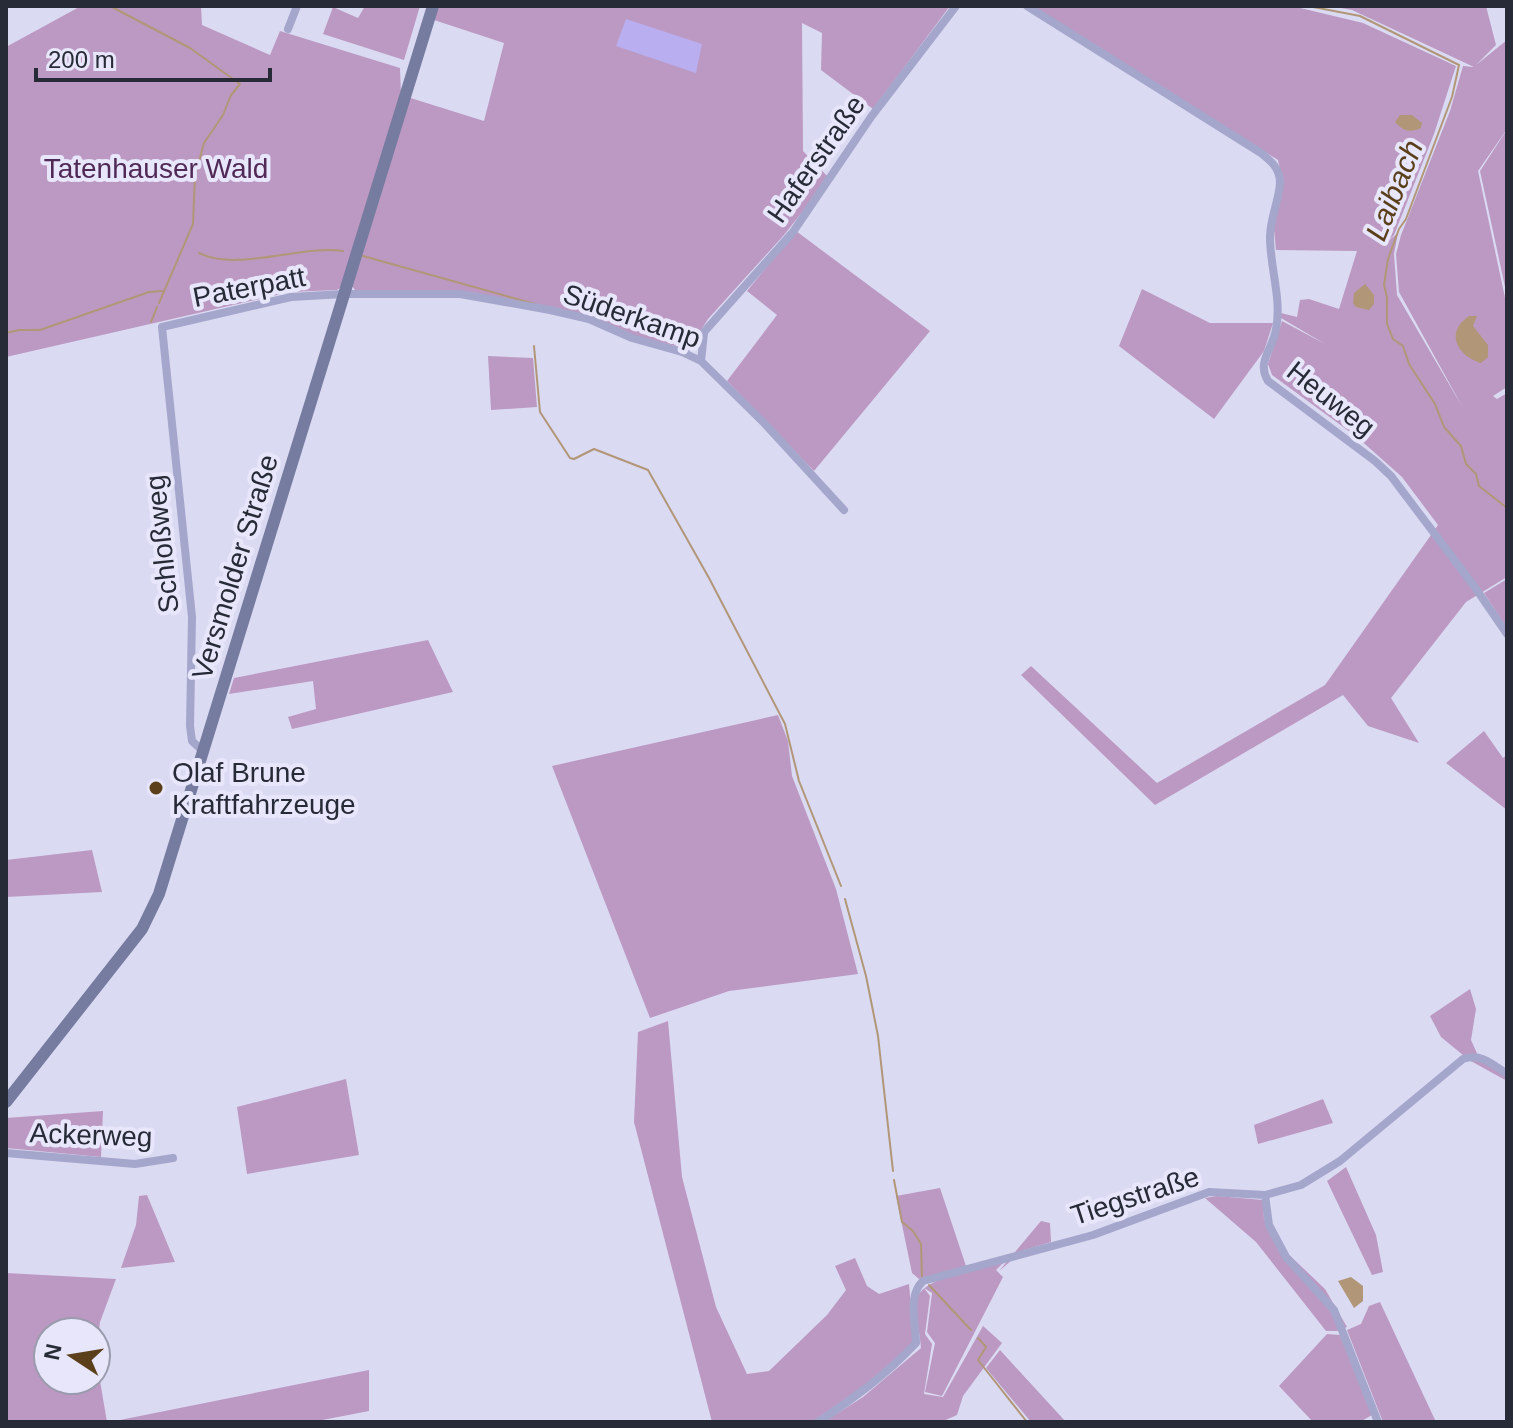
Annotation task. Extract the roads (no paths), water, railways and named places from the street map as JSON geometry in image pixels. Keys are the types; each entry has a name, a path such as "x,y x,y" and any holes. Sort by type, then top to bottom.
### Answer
{"main road":[{"name":"Versmolder Straße","path":"6,1102 142,929 151,913 204,752 433,6"}],"street":[{"path":"288,29 297,6"},
{"name":"Haferstraße","path":"682,352 704,332 793,232 871,117 956,6"},
{"name":"Heuweg","path":"1027,6 1276,165 1280,182 1271,215 1270,239 1278,310 1276,332 1263,364 1263,372 1268,381 1391,476 1507,634"},
{"name":"Paterpatt","path":"162,327 291,297 344,294"},
{"name":"Süderkamp","path":"344,294 460,294 502,301 589,319 632,338 682,352 701,361 756,414 844,510"},
{"name":"Schloßweg","path":"162,327 192,617 190,726 192,741 204,752"},
{"path":"701,361 704,332"},
{"name":"Tiegstraße","path":"818,1422 893,1369 916,1343 913,1298 916,1288 923,1281 1093,1235 1209,1192 1265,1195 1301,1185 1340,1161 1463,1059 1472,1056 1484,1058 1507,1074"},
{"name":"Ackerweg","path":"6,1153 135,1164 173,1158"},
{"path":"1265,1195 1269,1225 1286,1257 1334,1310 1378,1422"}],"waterway":[{"path":"110,6 190,48 240,84 204,143 195,176 193,224 159,303"},
{"name":"Laibach","path":"1308,6 1360,16 1459,65 1452,97 1388,259 1384,285 1387,324 1393,339 1403,346 1409,364 1435,404 1444,427 1461,446 1466,464 1476,474 1479,486 1507,508"},
{"path":"199,253 231,260 308,251 343,251"},
{"path":"363,256 535,304"},
{"path":"6,333 40,330 149,292 162,291"},
{"path":"151,322 157,307"},
{"path":"534,346 540,412 570,458 594,449 648,470 709,578 785,724 799,781 841,886"},
{"path":"845,899 878,1036 893,1171"},
{"path":"894,1180 902,1222 913,1231 921,1244 922,1277"},
{"path":"929,1285 971,1330"},
{"path":"978,1338 986,1347 978,1360 1027,1422"}],"place":[{"name":"Olaf Brune Kraftfahrzeuge","path":"156,788"}],"park label":[{"name":"Tatenhauser Wald","path":"156,168"}]}
